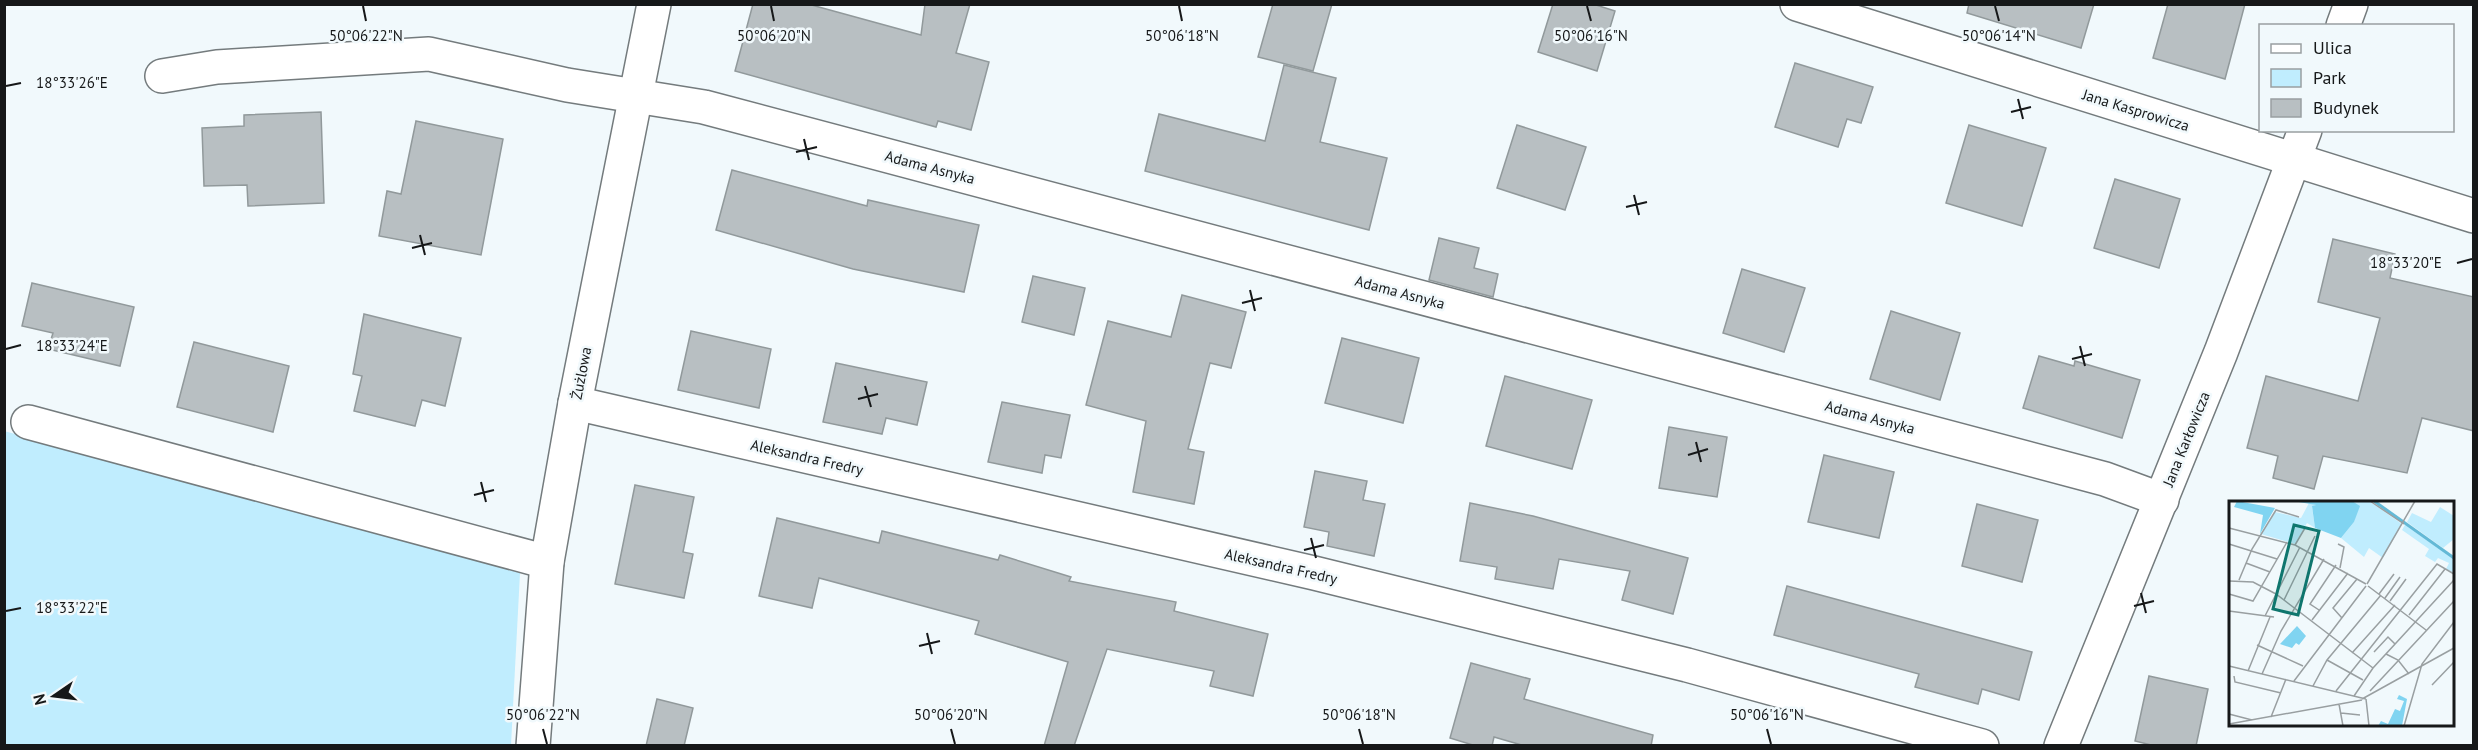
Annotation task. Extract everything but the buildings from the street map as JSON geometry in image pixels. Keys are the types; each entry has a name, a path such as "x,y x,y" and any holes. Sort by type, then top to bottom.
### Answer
{"street":[{"name":"Żużlowa","path":"533,746 547,562 575,404 654,4"},
{"name":"Jana Kasprowicza","path":"1797,4 2300,145 2474,216"},
{"path":"2344,24 2351,4"},
{"name":"Adama Asnyka","path":"162,76 217,67 429,54 567,85 715,110 2093,476 2162,500"},
{"name":"Jana Karłowicza","path":"2061,746 2262,249 2300,145"},
{"name":"Aleksandra Fredry","path":"575,404 1314,573 1687,665 1982,746"},
{"path":"28,422 547,562"}],"green space":[{"path":"4,431 443,549 520,573 511,745 5,745"}]}
